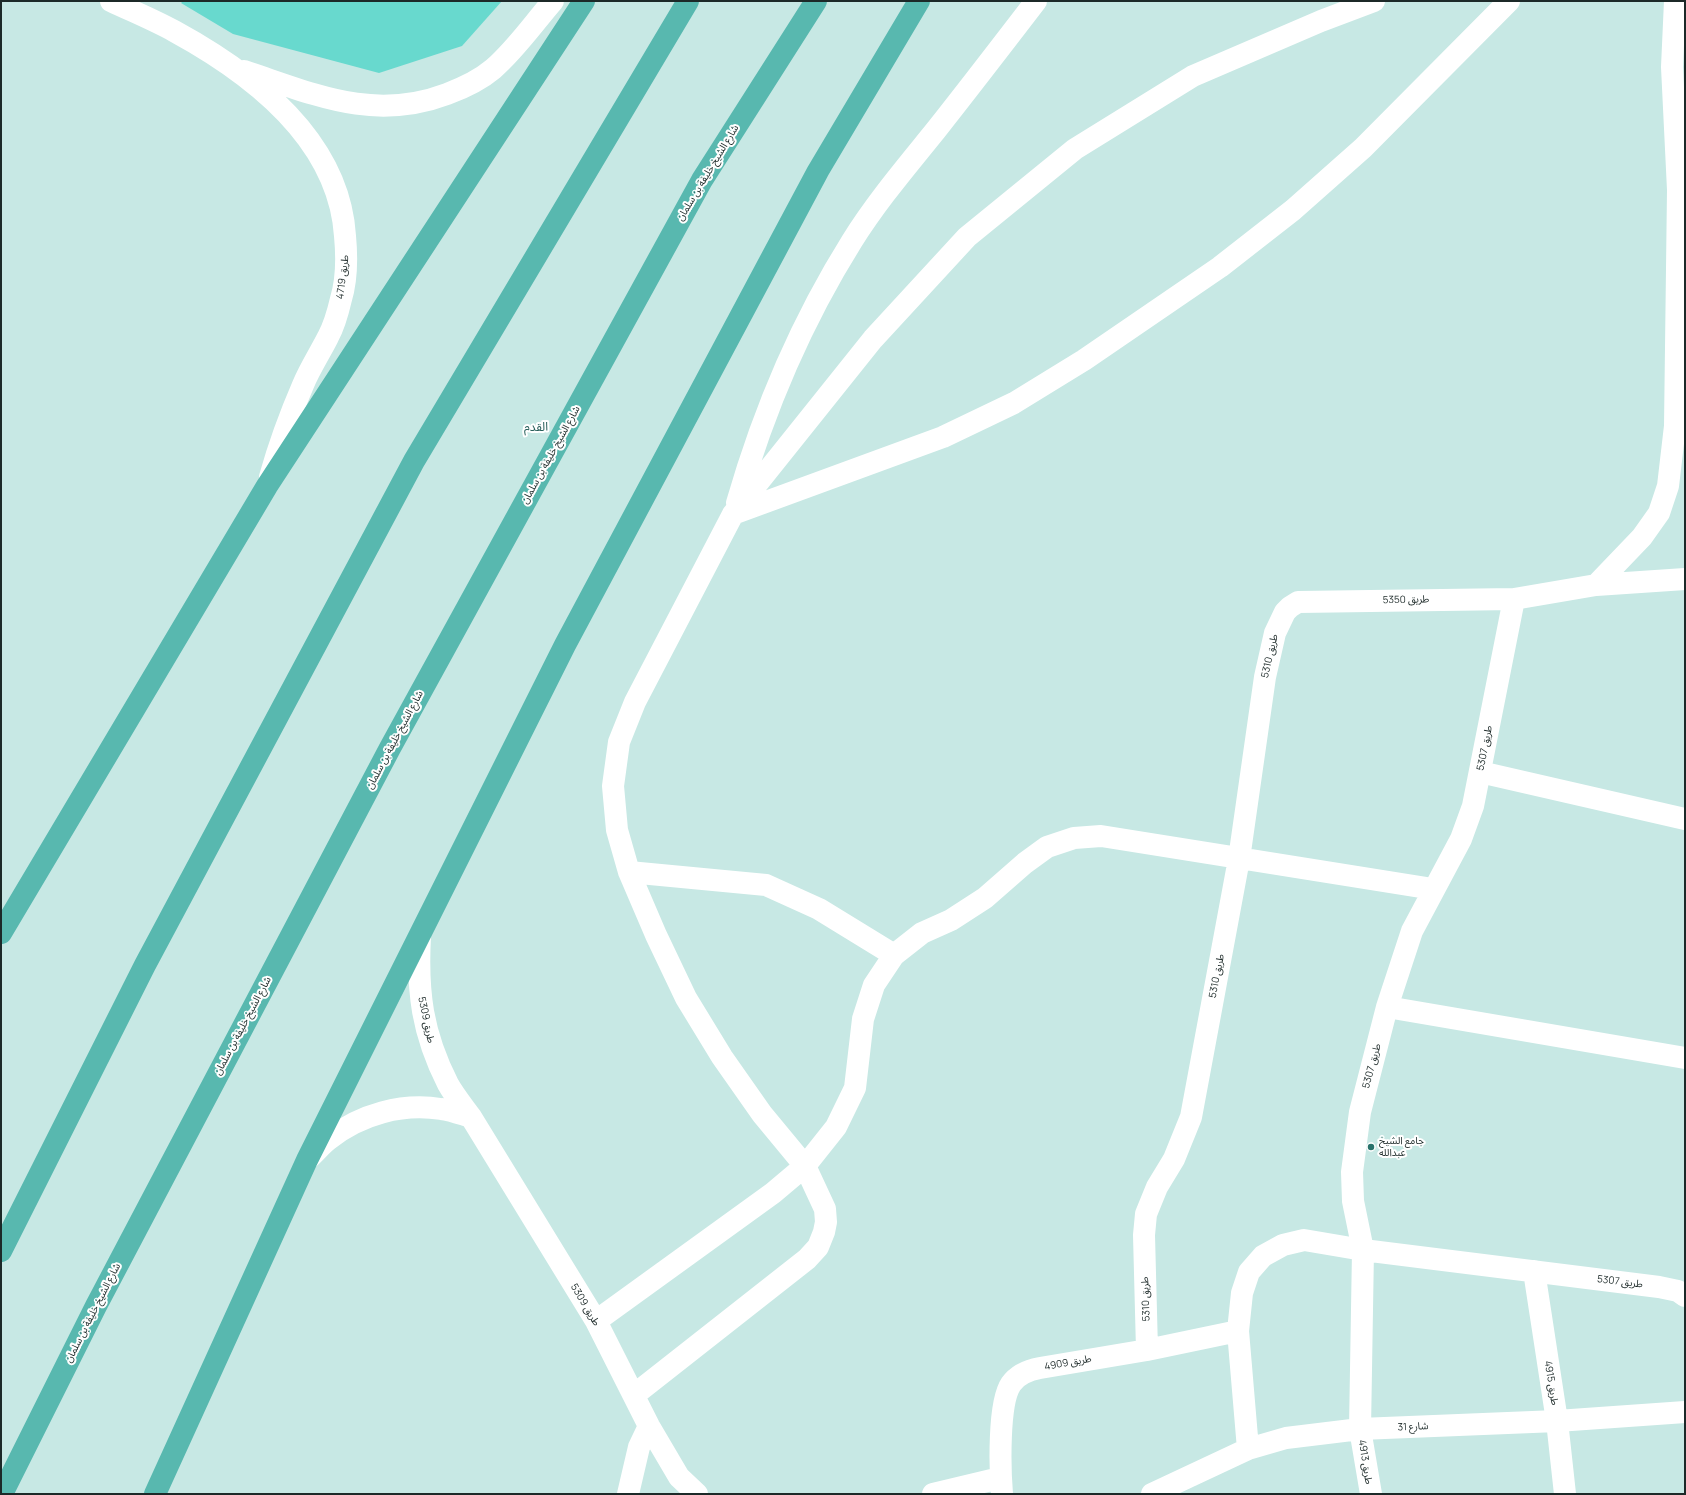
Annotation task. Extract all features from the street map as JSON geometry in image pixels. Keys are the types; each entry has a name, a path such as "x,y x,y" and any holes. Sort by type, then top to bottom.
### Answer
{"highway":[{"path":"1,933 267,486 584,1"},
{"path":"1,1251 145,966 414,461 688,1"},
{"name":"شارع الشيخ خليفة بن سلمان","path":"2,1494 96,1306 390,748 702,180 816,1"},
{"path":"155,1494 307,1160 568,638 818,171 919,1"}],"street":[{"name":"طريق 4719","path":"111,1 136,6 235,68 290,116 315,147 334,182 344,220 347,259 342,298 329,335 303,383 283,434 267,486"},
{"name":"طريق 4719","path":"235,68 331,100 365,106 398,106 432,100 463,88 492,70 516,47 553,1"},
{"path":"634,1395 807,1259 818,1247 826,1222 825,1209 805,1166 762,1114 722,1057 686,998 656,935 629,872 617,830 613,786 619,742 635,702 733,514 766,412 786,362 817,300 848,247 892,183 1036,1"},
{"path":"733,514 873,339 967,237 1075,149 1193,76 1321,21 1374,1"},
{"path":"733,514 943,437 1014,402 1084,360 1220,267 1294,210 1363,148 1509,1"},
{"path":"1596,585 1642,537 1659,514 1668,486 1675,426 1678,190 1672,67 1675,1"},
{"name":"طريق 5350","path":"1298,602 1514,599 1596,585 1685,579"},
{"name":"طريق 5307","path":"1360,1429 1363,1250 1353,1201 1352,1172 1360,1112 1387,1007 1412,931 1433,889 1461,839 1472,806 1514,599"},
{"name":"طريق 5310","path":"1148,1350 1144,1235 1146,1214 1157,1187 1174,1159 1191,1117 1239,859 1265,677 1275,633 1285,612 1290,606 1298,602"},
{"path":"1480,772 1685,819"},
{"path":"596,1321 773,1193 805,1166 836,1127 855,1088 863,1019 874,985 894,955 922,933 952,920 985,898 1025,863 1047,847 1074,838 1101,836 1433,889"},
{"path":"629,872 766,885 819,909 894,955"},
{"name":"طريق 5309","path":"420,936 418,974 422,1013 432,1050 449,1085 471,1117 596,1321 649,1426 679,1477 697,1494"},
{"path":"1387,1007 1685,1058"},
{"path":"307,1160 328,1139 354,1123 382,1112 412,1107 442,1109 471,1117"},
{"path":"1248,1449 1238,1331 1242,1294 1249,1272 1263,1256 1283,1245 1304,1240 1363,1250"},
{"name":"طريق 5307","path":"1363,1250 1659,1287 1678,1291 1685,1296"},
{"name":"طريق 4915","path":"1534,1272 1557,1420 1565,1494"},
{"name":"طريق 4909","path":"1001,1486 1005,1396 1011,1384 1019,1376 1029,1370 1148,1350 1238,1331"},
{"name":"شارع 31","path":"1152,1494 1182,1488 1248,1449 1286,1438 1360,1429 1557,1420 1685,1412"},
{"path":"628,1494 639,1447 649,1426"},
{"name":"طريق 4913","path":"1360,1429 1370,1494"},
{"path":"933,1494 1001,1486"}],"shaded area":[{"path":"183,1 502,1 462,46 379,73 233,34 181,3"}],"place":[{"name":"جامع الشيخ عبدالله","path":"1371,1147"}],"district":[{"name":"القدم","path":"536,428"}]}
